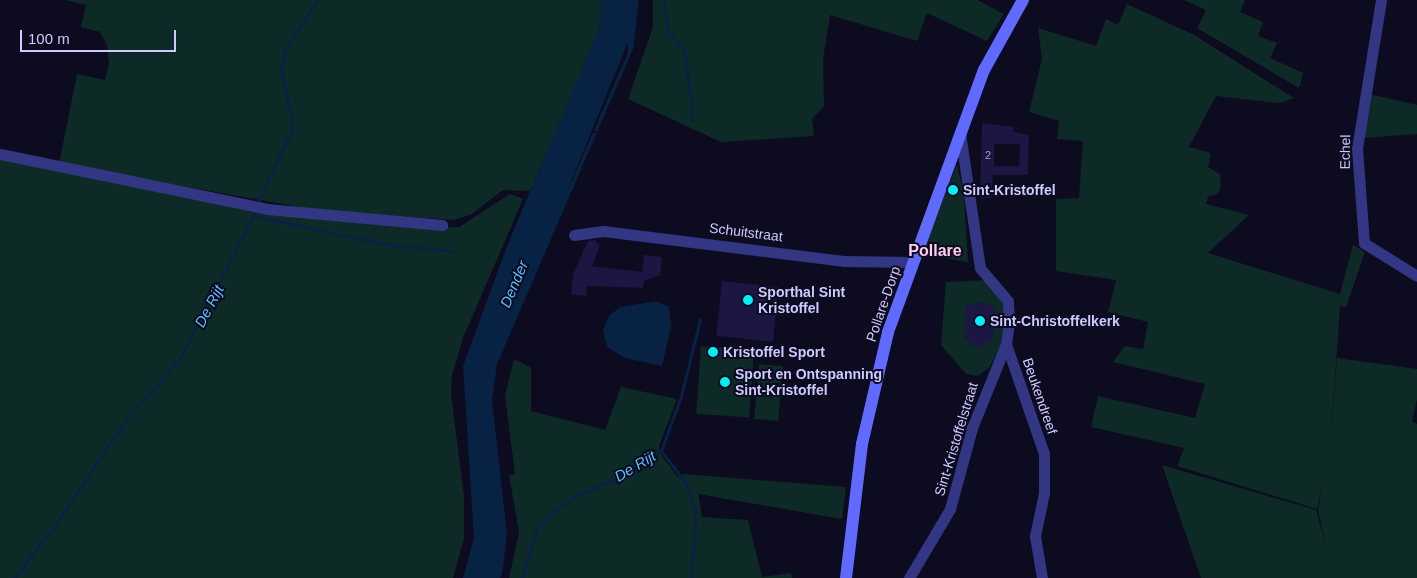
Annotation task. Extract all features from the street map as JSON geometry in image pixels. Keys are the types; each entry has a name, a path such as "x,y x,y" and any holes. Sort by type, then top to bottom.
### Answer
{"street":[{"name":"Pollare-Dorp","path":"846,578 864,431 881,356 913,262 984,70 1023,0"},
{"name":"Echel","path":"1381,0 1357,148 1364,243 1417,276"},
{"name":"Sint-Kristoffelstraat","path":"909,578 950,509 972,428 1006,344 1010,309 1003,293 980,268 960,133"},
{"path":"0,154 248,206 442,225"},
{"name":"Schuitstraat","path":"574,235 603,232 843,261 913,262"},
{"name":"Beukendreef","path":"1006,344 1044,454 1044,493 1035,536 1042,578"}],"green space":[{"path":"65,0 601,0 602,9 598,31 575,89 530,191 503,190 472,214 454,220 322,211 59,164 77,74 105,80 109,64 107,45 100,32 81,27 86,5"},
{"path":"653,0 977,0 1004,14 987,41 927,13 917,41 830,15 823,59 824,106 812,119 814,136 721,142 628,99 653,27"},
{"path":"1184,0 1245,0 1240,12 1263,22 1258,36 1277,43 1270,58 1303,73 1299,88 1197,28 1206,10"},
{"path":"1127,4 1194,35 1294,98 1280,103 1216,96 1189,147 1211,153 1208,167 1220,174 1221,187 1217,194 1208,197 1206,204 1249,215 1208,253 1340,294 1353,245 1365,252 1346,307 1340,306 1331,434 1337,358 1417,369 1417,399 1412,422 1417,424 1417,578 1201,578 1162,465 1316,510 1326,546 1318,510 1324,479 1317,509 1177,466 1184,448 1091,427 1098,396 1195,418 1205,384 1113,362 1125,346 1143,349 1148,322 1108,312 1116,280 1056,271 1056,199 1079,198 1083,141 1057,139 1059,121 1029,112 1042,59 1038,28 1096,46 1106,19 1118,25"},
{"path":"1369,94 1417,105 1417,134 1364,138"},
{"path":"0,159 256,210 434,228 459,227 510,194 523,199 463,338 452,375 451,394 464,496 464,538 453,578 0,578"},
{"path":"957,164 964,195 968,262 922,254"},
{"path":"987,280 1000,294 1007,312 1000,347 989,368 978,376 966,374 941,345 946,282"},
{"name":"Sport en Ontspanning Sint-Kristoffel","path":"701,346 754,350 749,418 696,414"},
{"path":"514,359 531,368 531,411 605,430 621,387 677,399 659,446 661,455 678,477 684,474 846,487 842,519 698,494 702,517 748,520 762,577 791,573 792,578 509,578 519,532 509,475 515,474 505,396"},
{"path":"759,364 783,366 778,421 754,419"}],"water":[{"name":"Dender","path":"602,0 639,0 633,49 497,364 492,400 507,535 502,574 500,578 463,578 474,538 463,366 509,241 598,31"},
{"path":"657,301 669,307 671,327 662,366 625,358 607,347 603,330 610,315 620,307"}],"pier":[{"path":"628,42 627,55 594,130 599,133 593,133 564,199"}],"building":[{"path":"982,123 1014,127 1013,132 1029,135 1028,175 993,175 991,198 980,198","holes":["994,144 1020,144 1019,166 994,166"]},
{"path":"595,240 600,246 592,266 642,272 644,255 662,257 660,275 644,281 643,288 587,286 586,296 571,294 573,274 588,241"},
{"name":"Sporthal Sint Kristoffel","path":"722,281 779,287 773,342 716,336"},
{"name":"Sint-Christoffelkerk","path":"977,301 994,307 996,316 992,342 985,341 985,347 970,346 970,340 964,340 966,305 974,305"}],"waterway":[{"name":"De Rijt","path":"257,204 293,127 281,70 285,50 317,0"},
{"path":"664,0 667,29 684,50 693,119"},
{"name":"De Rijt","path":"14,578 53,528 118,430 180,358 256,210"},
{"path":"254,216 383,244 453,251"},
{"name":"De Rijt","path":"522,578 537,528 552,513 573,497 634,471 661,451 681,396 700,319"},
{"path":"661,451 684,480 696,511 691,578"}],"place":[{"name":"Sint-Kristoffel","path":"953,190"},
{"name":"Sporthal Sint Kristoffel","path":"748,300"},
{"name":"Sint-Christoffelkerk","path":"980,321"},
{"name":"Kristoffel Sport","path":"713,352"},
{"name":"Sport en Ontspanning Sint-Kristoffel","path":"725,382"}],"district":[{"name":"Pollare","path":"935,251"}]}
